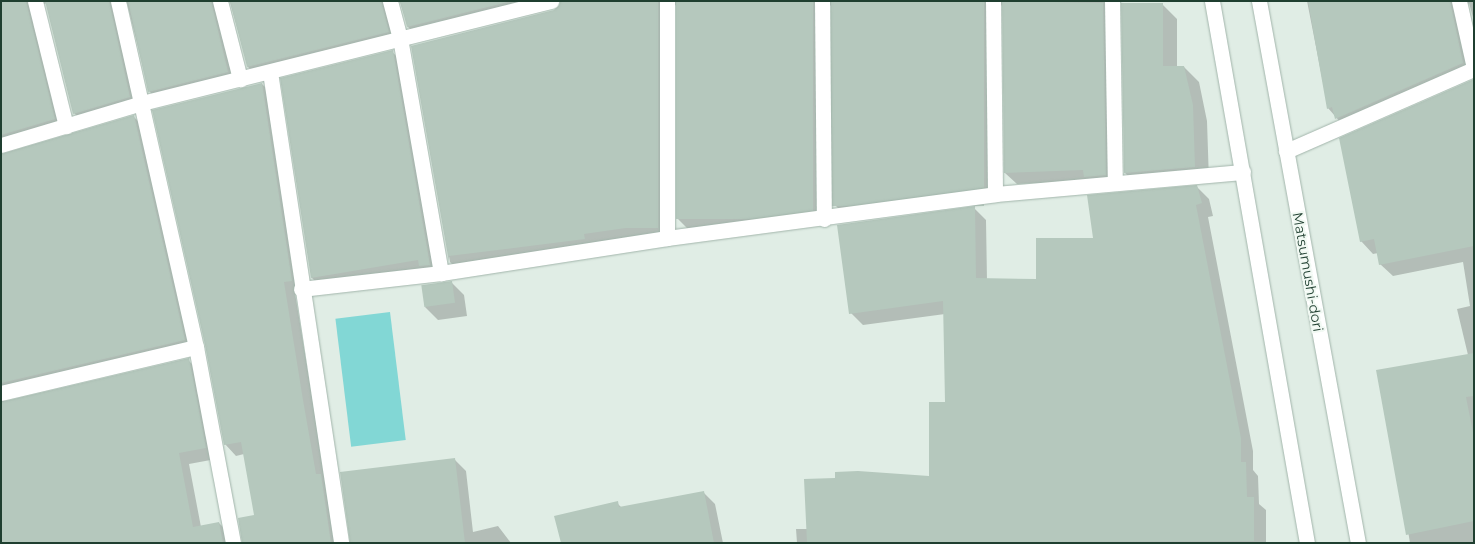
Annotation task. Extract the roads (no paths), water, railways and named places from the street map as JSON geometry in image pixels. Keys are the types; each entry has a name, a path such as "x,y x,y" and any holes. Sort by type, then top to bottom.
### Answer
{"street":[{"path":"35,1 66,126"},
{"path":"118,1 196,347 233,543"},
{"path":"220,1 240,80"},
{"path":"390,1 400,38 440,273"},
{"path":"1,145 142,103 552,1"},
{"path":"666,238 667,1"},
{"path":"822,1 824,219"},
{"path":"994,1 995,194"},
{"path":"1112,1 1115,182"},
{"path":"1212,1 1307,543"},
{"name":"Matsumushi-dori","path":"1259,1 1358,543"},
{"path":"1286,151 1474,69 1459,1"},
{"path":"270,72 301,289 341,543"},
{"path":"301,289 440,273 666,238 824,219 995,194 1243,172"},
{"path":"1,393 196,347"}],"water":[{"path":"390,312 406,440 351,447 335,319"}]}
